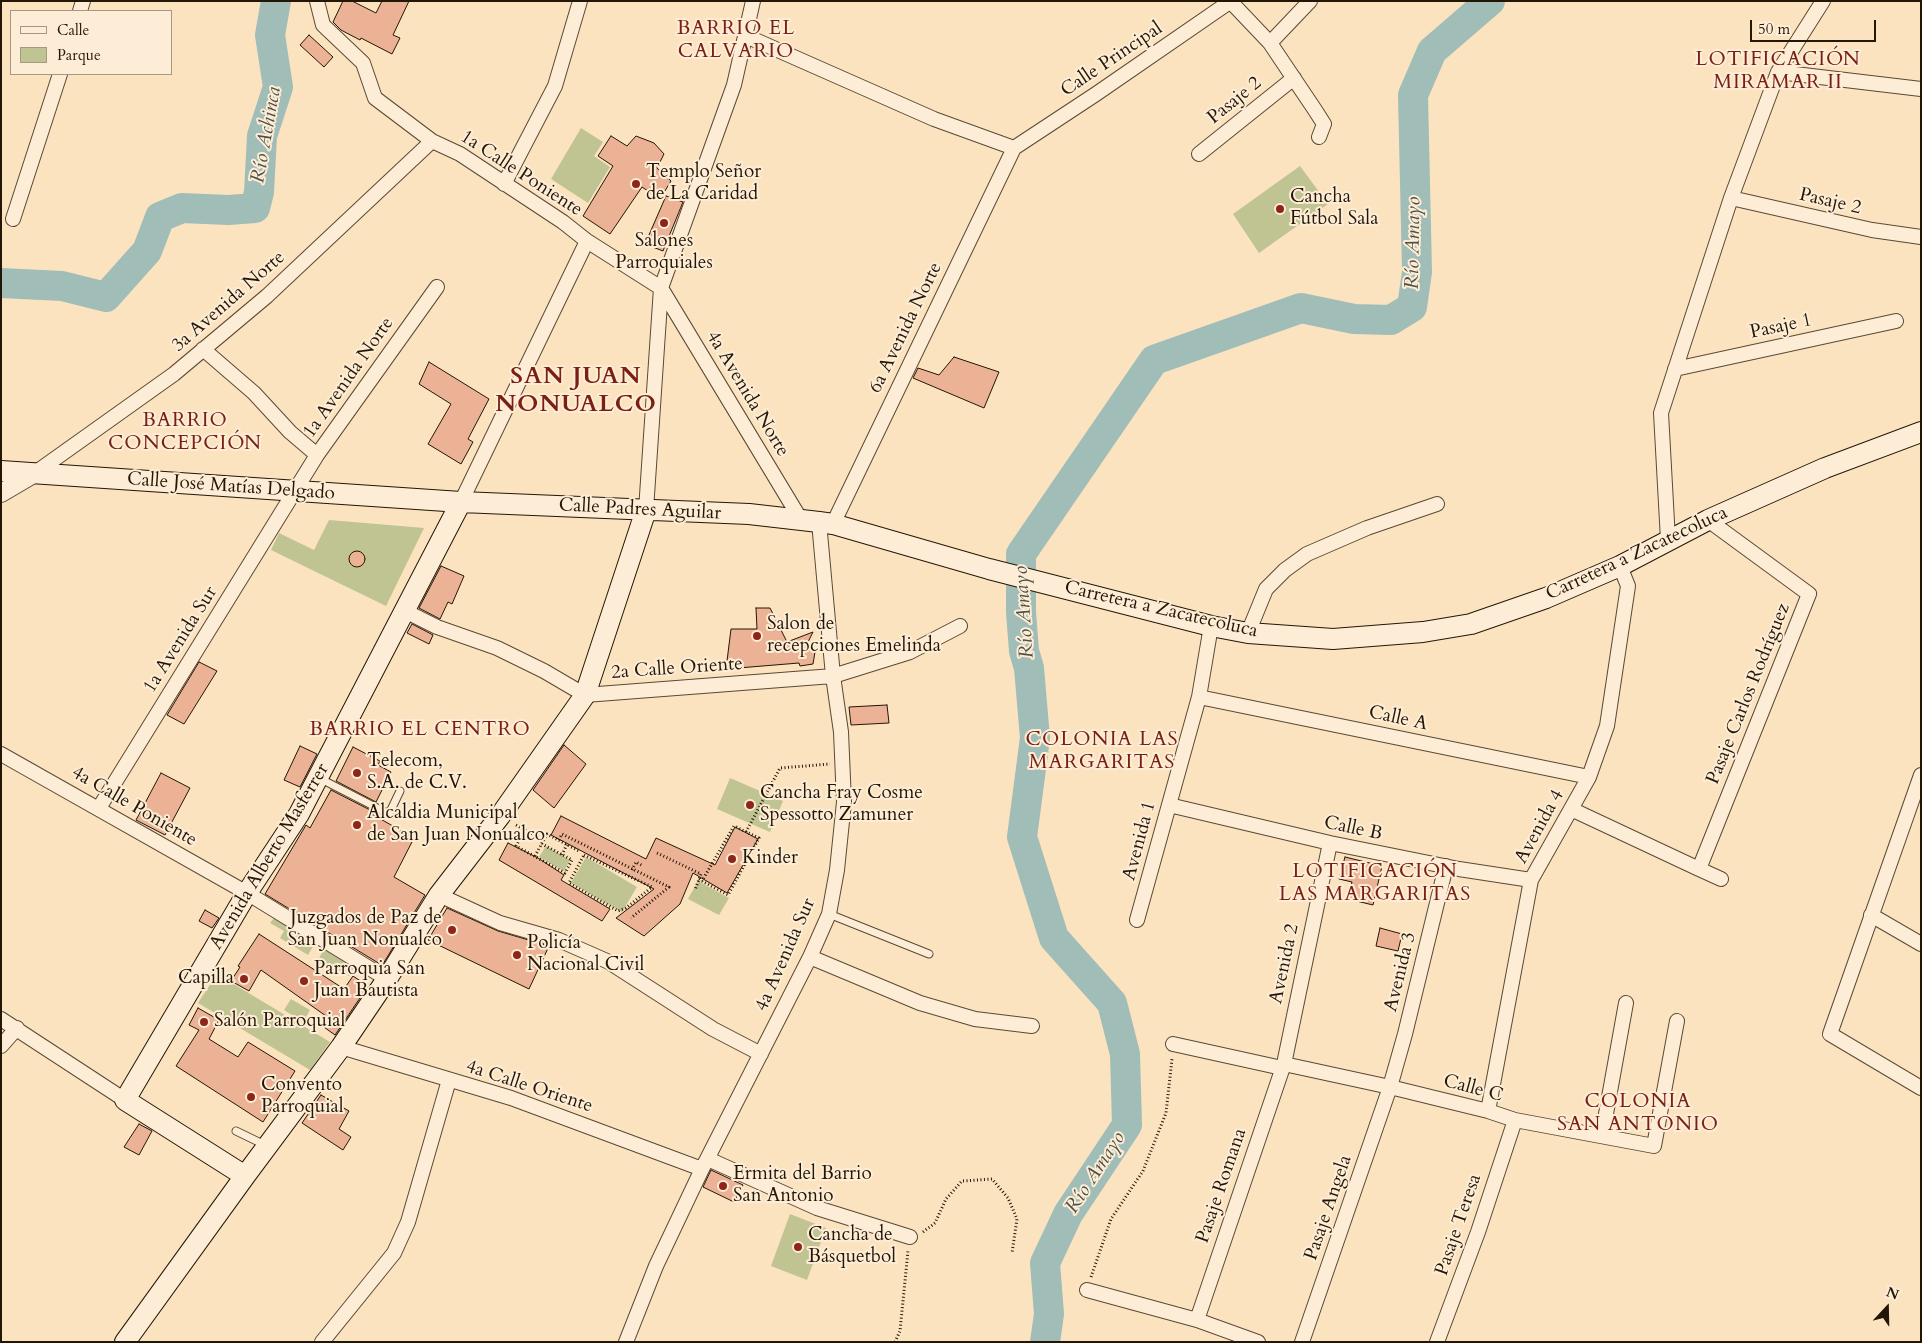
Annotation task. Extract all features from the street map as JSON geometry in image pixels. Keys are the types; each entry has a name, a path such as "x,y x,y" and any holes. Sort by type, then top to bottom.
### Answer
{"main road":[{"name":"Carretera a Zacatecoluca","path":"818,522 1103,599 1211,626 1248,633 1333,639 1423,632 1471,624 1546,598 1620,566 1708,520 1825,468 1921,432"},
{"name":"Calle José Matías Delgado","path":"1,471 461,502"},
{"name":"Calle Padres Aguilar","path":"461,502 750,514 818,522"},
{"name":"Avenida Alberto Masferrer","path":"125,1100 248,893 299,814 461,502"},
{"path":"125,1342 244,1176 341,1047 387,979 439,895 500,816 585,695 646,510"},
{"path":"125,1100 244,1176"}],"street":[{"name":"1a Calle Poniente","path":"317,1 323,25 363,63 375,98 432,141 460,154 564,222 587,241 661,288"},
{"path":"504,184 555,86 580,1"},
{"path":"646,510 661,288 734,85 752,1"},
{"path":"1231,1 1270,43 1324,124 1319,137"},
{"name":"Calle Principal","path":"1014,148 1231,1"},
{"path":"1270,43 1310,1"},
{"path":"1668,540 1661,413 1731,198 1778,72 1823,1"},
{"path":"746,36 934,119 1014,148"},
{"path":"1778,72 1921,89"},
{"path":"13,219 60,75"},
{"name":"Pasaje 2","path":"1199,154 1294,78"},
{"name":"3a Avenida Norte","path":"35,473 174,374 266,296 432,141"},
{"name":"6a Avenida Norte","path":"818,522 1014,148"},
{"name":"Pasaje 2","path":"1731,198 1872,230 1921,237"},
{"path":"461,502 587,241"},
{"name":"1a Avenida Norte","path":"294,492 317,455 437,287"},
{"name":"4a Avenida Norte","path":"661,288 818,522"},
{"name":"Pasaje 1","path":"1675,370 1896,321"},
{"path":"203,349 254,393 290,432 317,455"},
{"path":"1,493 35,473"},
{"name":"1a Avenida Sur","path":"99,808 294,492"},
{"path":"1248,633 1266,589 1285,570 1306,554 1367,528 1437,504"},
{"name":"Pasaje Carlos Rodríguez","path":"1699,869 1809,594 1708,520"},
{"name":"4a Avenida Sur","path":"626,1342 656,1266 705,1164 810,957 829,914 837,870 844,802 841,732 833,676 818,522"},
{"name":"Avenida 4","path":"1488,1111 1532,880 1589,777 1607,726 1628,586 1620,566"},
{"path":"405,611 437,627 497,648 544,671 585,695"},
{"name":"2a Calle Oriente","path":"585,695 833,676 910,652 960,626"},
{"name":"Avenida 1","path":"1137,920 1199,697 1211,626"},
{"name":"Calle A","path":"1199,697 1589,777"},
{"name":"4a Calle Poniente","path":"1,754 248,893"},
{"path":"1921,775 1830,1034 1921,1088"},
{"name":"Calle B","path":"1169,805 1330,843 1446,866 1532,880"},
{"path":"1571,809 1721,879"},
{"name":"Avenida 2","path":"1283,1066 1330,843"},
{"name":"Avenida 3","path":"1390,1087 1405,1034 1446,866"},
{"path":"248,893 387,979"},
{"path":"439,895 500,923 559,940 609,962 713,1029 762,1054"},
{"path":"1872,915 1921,944"},
{"path":"810,957 920,1002 975,1019 1032,1026"},
{"path":"1602,1136 1626,1003"},
{"path":"1,1019 125,1100"},
{"name":"Calle C","path":"1173,1044 1390,1087 1488,1111 1514,1120 1654,1146 1677,1021"},
{"path":"1,1046 17,1028"},
{"name":"4a Calle Oriente","path":"341,1047 511,1098 705,1164 816,1208 910,1237"},
{"name":"Pasaje Romana","path":"1197,1320 1283,1066"},
{"path":"322,1342 394,1253 408,1222 449,1080"},
{"name":"Pasaje Angela","path":"1302,1342 1390,1087"},
{"name":"Pasaje Teresa","path":"1437,1342 1478,1232 1514,1120"},
{"path":"1087,1290 1197,1320 1258,1342"}],"lane":[{"path":"319,778 389,814 400,791"},
{"path":"829,914 930,954"},
{"path":"236,1130 267,1146"}],"path":[{"path":"746,832 780,768 834,764"},
{"path":"500,816 525,830 572,860 565,873 516,846 525,830"},
{"path":"694,890 734,826 759,838 728,895 701,880"},
{"path":"535,856 548,834 580,851"},
{"path":"559,840 562,834 669,887 631,918"},
{"path":"562,855 567,844"},
{"path":"658,853 701,874 701,880"},
{"path":"584,855 652,887 626,908 618,911 569,883 577,868 584,855"},
{"path":"632,870 636,862 643,866"},
{"path":"570,864 577,868"},
{"path":"1087,1290 1111,1220 1143,1171 1166,1113 1173,1044"},
{"path":"895,1342 900,1331 910,1237 923,1232 935,1223 946,1199 962,1181 992,1179 1008,1198 1017,1219 1012,1253"}],"green space":[{"path":"581,128 603,142 594,156 610,167 588,203 551,179"},
{"name":"Cancha Fútbol Sala","path":"1300,166 1328,204 1259,253 1233,214"},
{"path":"329,520 424,528 386,606 271,550 279,533 314,550"},
{"name":"Cancha Fray Cosme Spessotto Zamuner","path":"730,778 783,801 770,832 717,809"},
{"path":"546,846 570,860 564,871 539,857"},
{"path":"586,857 637,887 622,912 571,883"},
{"path":"698,881 729,898 719,915 688,899"},
{"path":"274,918 315,943 308,955 280,938 284,931 270,923"},
{"path":"324,949 354,967 349,976 336,968 333,972 317,962"},
{"path":"217,974 330,1042 310,1070 198,1003"},
{"path":"291,999 310,1010 303,1022 284,1010"},
{"name":"Cancha de Básquetbol","path":"790,1214 826,1228 807,1280 771,1266"}],"building":[{"path":"343,1 352,1 376,13 382,1 409,1 393,35 400,38 392,54 341,30 333,22"},
{"path":"309,35 333,57 324,67 300,45"},
{"name":"Templo Señor de La Caridad","path":"611,136 627,146 636,136 654,143 664,154 657,168 671,181 660,199 642,187 610,234 583,216 613,166 598,156"},
{"name":"Salones Parroquiales","path":"666,196 683,202 663,251 645,244"},
{"path":"954,357 999,372 984,408 913,378 918,368 939,375"},
{"path":"429,362 489,399 468,439 473,442 461,464 428,444 451,404 419,384"},
{"path":"357,551 365,559 357,567 349,559"},
{"path":"441,566 464,576 452,604 448,602 440,619 419,608"},
{"name":"Salon de recepciones Emelinda","path":"756,608 770,608 787,642 813,632 806,646 815,652 813,664 800,666 799,663 726,669 731,629 757,629"},
{"path":"412,624 433,635 429,644 407,633"},
{"path":"199,662 217,671 184,724 167,715"},
{"path":"887,705 889,723 851,725 849,707"},
{"path":"564,745 586,764 554,808 533,790"},
{"path":"300,746 317,754 300,787 284,780"},
{"name":"Telecom, S.A. de C.V.","path":"353,747 380,761 378,765 391,772 376,802 336,781"},
{"path":"161,773 190,788 165,835 136,820"},
{"path":"331,790 372,811 370,813 414,838 394,877 425,895 383,964 380,964 265,894 306,825 310,828"},
{"path":"561,816 646,859 656,838 715,865 735,827 758,839 727,893 693,873 680,904 644,936 616,918 654,889 551,835"},
{"path":"508,843 538,858 564,875 561,880 610,909 602,921 499,860"},
{"path":"1345,857 1382,866 1373,905 1348,899 1352,882 1339,879"},
{"path":"447,908 498,931 549,946 529,989 428,940"},
{"path":"205,910 219,918 212,928 199,921"},
{"path":"1380,928 1402,934 1398,951 1376,946"},
{"name":"Parroquia San Juan Bautista","path":"259,934 344,989 353,976 368,986 335,1035 321,1025 326,1016 261,970 249,991 231,981 240,967 238,966"},
{"name":"Convento Parroquial","path":"198,1008 219,1020 209,1039 238,1057 248,1042 295,1071 263,1122 176,1066 199,1030 189,1025"},
{"path":"321,1095 349,1111 339,1129 351,1137 343,1150 302,1123"},
{"path":"139,1124 152,1131 139,1155 124,1147"},
{"name":"Ermita del Barrio San Antonio","path":"711,1170 743,1185 734,1202 703,1187"}],"waterway":[{"name":"Río Achinca","path":"1,283 62,286 106,297 147,251 160,217 182,208 228,210 255,208 259,192 262,136 278,87 270,35 276,1"},
{"name":"Río Amayo","path":"1045,1342 1049,1314 1045,1263 1068,1214 1127,1125 1125,1054 1112,1003 1054,938 1022,837 1035,738 1029,668 1024,651 1021,612 1021,554 1154,360 1301,308 1354,319 1391,320 1412,307 1417,272 1413,95 1432,51 1490,1"}],"place":[{"name":"Templo Señor de La Caridad","path":"636,184"},
{"name":"Cancha Fútbol Sala","path":"1280,209"},
{"name":"Salones Parroquiales","path":"664,223"},
{"name":"Salon de recepciones Emelinda","path":"757,636"},
{"name":"Telecom, S.A. de C.V.","path":"357,773"},
{"name":"Cancha Fray Cosme Spessotto Zamuner","path":"750,805"},
{"name":"Alcaldia Municipal de San Juan Nonualco","path":"357,825"},
{"name":"Kinder","path":"732,859"},
{"name":"Juzgados de Paz de San Juan Nonualco","path":"452,930"},
{"name":"Policía Nacional Civil","path":"517,955"},
{"name":"Capilla","path":"244,979"},
{"name":"Parroquia San Juan Bautista","path":"304,981"},
{"name":"Salón Parroquial","path":"204,1022"},
{"name":"Convento Parroquial","path":"251,1097"},
{"name":"Ermita del Barrio San Antonio","path":"723,1186"},
{"name":"Cancha de Básquetbol","path":"798,1247"}],"district":[{"name":"BARRIO EL CALVARIO","path":"736,40"},
{"name":"LOTIFICACIÓN MIRAMAR II","path":"1778,72"},
{"name":"SAN JUAN NONUALCO","path":"576,391"},
{"name":"BARRIO CONCEPCIÓN","path":"185,432"},
{"name":"BARRIO EL CENTRO","path":"420,730"},
{"name":"COLONIA LAS MARGARITAS","path":"1102,752"},
{"name":"LOTIFICACIÓN LAS MARGARITAS","path":"1375,884"},
{"name":"COLONIA SAN ANTONIO","path":"1638,1114"}]}
